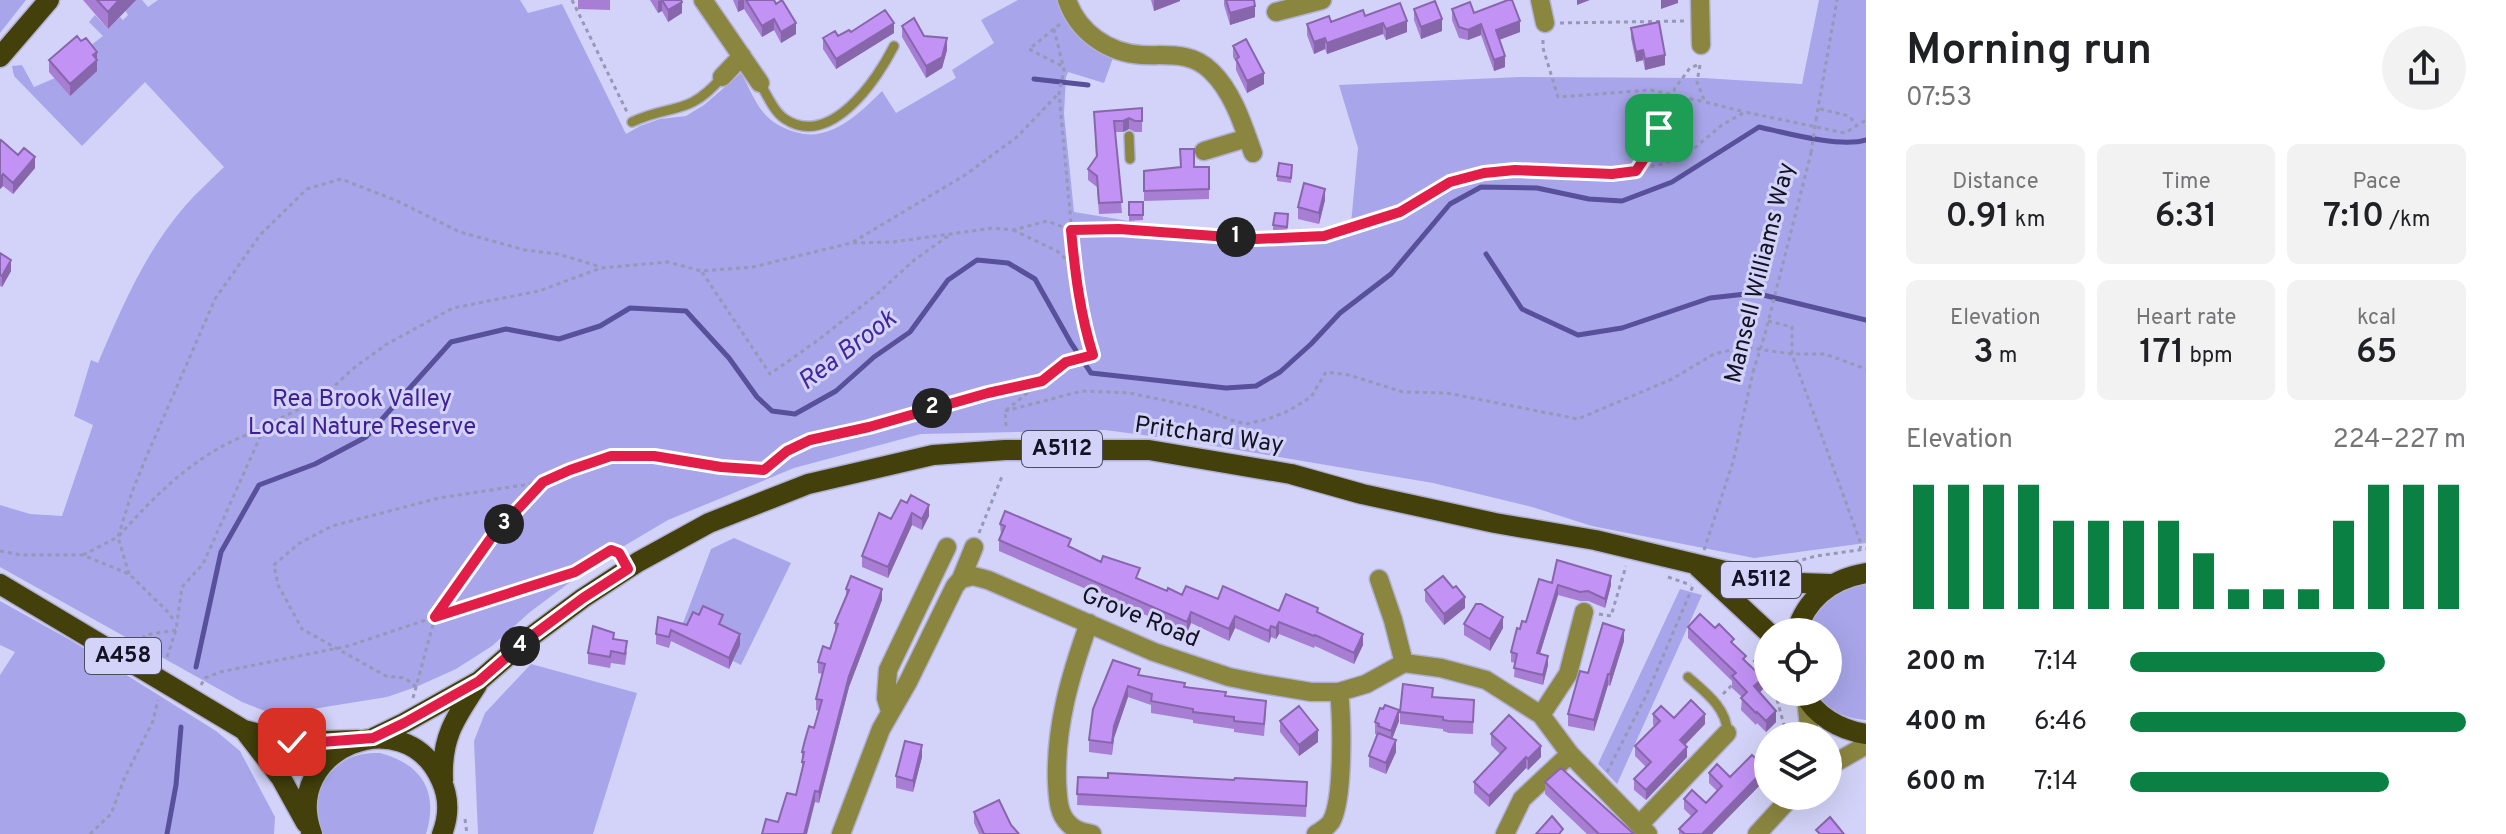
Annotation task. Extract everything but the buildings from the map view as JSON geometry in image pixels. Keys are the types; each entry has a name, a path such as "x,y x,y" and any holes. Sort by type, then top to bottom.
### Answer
{"main road":[{"path":"0,57 49,0"},
{"name":"Pritchard Way","path":"366,739 404,723 479,681 525,641 583,598 709,523 808,484 933,455 1005,450 1149,450 1291,474 1362,494 1495,523 1698,557 1771,582 1830,584"},
{"name":"Pritchard Way","path":"1698,557 1754,628"},
{"path":"1801,618 1815,597 1830,584 1866,573"},
{"name":"A458","path":"0,584 244,730 292,742 366,739 400,742 414,749 431,763 451,799 457,834"},
{"name":"Pritchard Way","path":"451,799 442,757 450,727 479,681"},
{"path":"1812,706 1831,722 1866,734"},
{"name":"A458","path":"244,730 281,778 311,832"},
{"name":"A458","path":"311,832 307,806 315,775 336,751 366,739"},
{"path":"442,834 451,799"}],"street":[{"path":"703,0 760,83"},
{"path":"1540,0 1545,23"},
{"path":"1700,0 1692,22 1701,45"},
{"path":"1276,12 1310,1"},
{"path":"1071,8 1092,37 1124,53 1180,54 1197,60 1210,70 1238,114 1250,145 1204,151"},
{"path":"722,77 742,56"},
{"path":"890,711 886,698 888,670 947,547"},
{"path":"841,834 890,711 961,579 974,547"},
{"name":"Grove Road","path":"961,579 973,576 988,580 1154,652 1229,677 1311,692 1339,692"},
{"path":"1379,579 1404,663"},
{"path":"1541,715 1568,674 1584,612"},
{"path":"1089,623 1068,684 1057,736 1056,763 1060,809 1076,830 1092,834"},
{"path":"1316,834 1330,825 1336,810 1341,742 1339,692 1366,684 1404,663 1441,668 1486,680 1541,715 1570,754 1644,830 1727,733"},
{"path":"1842,759 1866,745"},
{"path":"1505,834 1522,799 1570,754"},
{"path":"1757,834 1779,810"}],"lane":[{"path":"760,83 778,113 787,121 816,125 847,111 861,97 894,46"},
{"path":"632,122 690,105 707,95 722,77"},
{"path":"1129,136 1130,159"},
{"path":"1688,677 1721,710 1727,723 1727,733"}],"path":[{"path":"572,0 632,122"},
{"name":"Mansell Williams Way","path":"1698,557 1733,462 1753,372 1811,153 1837,0"},
{"path":"1692,22 1545,23 1543,48 1558,97 1651,90 1845,133 1866,120"},
{"path":"1005,411 1066,362 1093,355 1085,330 1075,267 1059,93 1063,68 1054,29 1029,49 1063,68"},
{"path":"1701,45 1697,82 1705,102"},
{"path":"1636,171 1659,136 1672,94 1690,68 1700,64"},
{"path":"851,243 965,175 1017,137 1059,93"},
{"path":"1818,109 1849,116 1856,124"},
{"path":"1013,230 1047,221 1071,230 1119,229 1256,239 1324,236 1400,212 1450,182 1484,173 1515,170 1612,174 1663,164 1691,151 1722,125 1745,112"},
{"path":"176,627 167,611 129,574 118,537 145,460 215,299 260,235 307,189 341,179 395,200 460,232 525,250 558,254 601,268"},
{"path":"83,555 118,537 165,486 218,448 320,399 355,367 387,344 453,308 539,291 601,268 668,262 701,271 753,267 851,243 893,242 993,228 1013,230 1057,251 1075,267"},
{"path":"701,271 770,374 852,314 913,261 951,234"},
{"path":"1768,321 1792,327 1792,354 1863,549 1787,564"},
{"path":"1005,411 1082,391 1130,393 1200,408 1246,424 1288,411 1311,397 1326,372 1349,375 1403,392 1447,393 1578,419 1672,379 1714,354 1744,347 1792,354 1825,354 1866,369"},
{"path":"543,482 491,538 435,617 416,687 405,678 386,676 302,629 278,585 274,565 283,555 332,526 439,498 543,482 611,456 654,456 721,467 764,470 787,451 810,440 1042,381"},
{"path":"1005,411 1006,426"},
{"path":"167,657 176,627 182,587 203,564 265,426"},
{"path":"974,547 1002,476 996,473"},
{"path":"205,678 335,649 575,572 611,550 619,553 628,569"},
{"path":"0,551 21,555 83,555 129,574"},
{"path":"1584,612 1611,616 1626,566 1638,569"},
{"path":"1599,784 1646,696 1693,586 1662,574"},
{"path":"137,649 145,635 176,627"},
{"path":"1715,703 1754,662"},
{"path":"90,834 111,814 133,758 153,721 158,700"},
{"path":"451,799 467,834"}],"green space":[{"path":"0,0 26,0 0,33"},
{"name":"Rea Brook Valley Local Nature Reserve","path":"135,0 142,0 148,7 158,0 520,0 528,13 562,4 626,134 660,119 686,116 704,105 741,73 757,103 770,119 786,129 808,134 832,130 843,124 882,91 896,113 956,78 952,70 994,43 981,20 1018,0 1060,0 1114,55 1104,83 1068,72 1066,77 1064,114 1074,212 1166,227 1316,237 1351,224 1358,148 1339,85 1520,77 1703,78 1802,84 1819,0 1866,0 1866,543 1754,558 1592,526 1532,507 1433,483 1173,439 1105,430 921,434 794,468 668,520 597,562 530,612 492,646 456,669 416,687 387,697 270,713 242,702 0,567 0,505 30,514 62,516 93,425 74,416 91,360 98,363 125,302 158,242 185,206 224,167 145,82 82,146 14,76 12,66 22,65 34,87 55,78 70,95 86,49 103,36 89,22 95,15 108,29 120,17 123,20 128,15 125,10"},
{"path":"734,538 791,563 741,665 733,661 740,645 677,639 711,549"},
{"path":"1866,585 1866,720 1836,712 1827,706 1842,706 1842,618 1812,618 1828,600"},
{"path":"1680,589 1702,595 1617,784 1598,764"},
{"path":"0,601 72,641 216,731 240,751 275,817 274,834 0,834 0,675 15,652 0,645"},
{"path":"531,664 637,693 593,834 478,834 474,741 485,713"},
{"path":"380,753 407,764 424,782 430,805 426,834 323,834 317,804 328,776 352,757"}],"waterway":[{"path":"1034,79 1088,85"},
{"name":"Rea Brook","path":"196,667 221,552 259,485 315,464 366,437 451,342 506,329 559,339 600,326 630,308 686,311 729,358 757,397 772,411 795,414 836,391 874,357 910,332 948,280 977,260 1008,263 1035,279 1091,373 1226,388 1256,386 1280,372 1340,313 1391,274 1450,204 1481,187 1537,188 1589,199 1622,201 1672,182 1759,127 1828,141 1866,140"},
{"path":"1486,254 1522,309 1578,335 1622,328 1710,298 1755,293 1866,320"},
{"name":"Rea Brook","path":"167,834 176,785 181,727"}],"route":[{"path":"292,742 373,738 404,723 479,681 525,641 628,569 619,553 611,550 575,572 435,617 491,538 543,482 611,456 654,456 721,467 764,470 787,451 810,440 1042,381 1066,362 1093,355 1078,293 1071,230 1119,229 1256,239 1324,236 1400,212 1450,182 1484,173 1515,170 1612,174 1636,171 1659,136 1659,128"}]}
